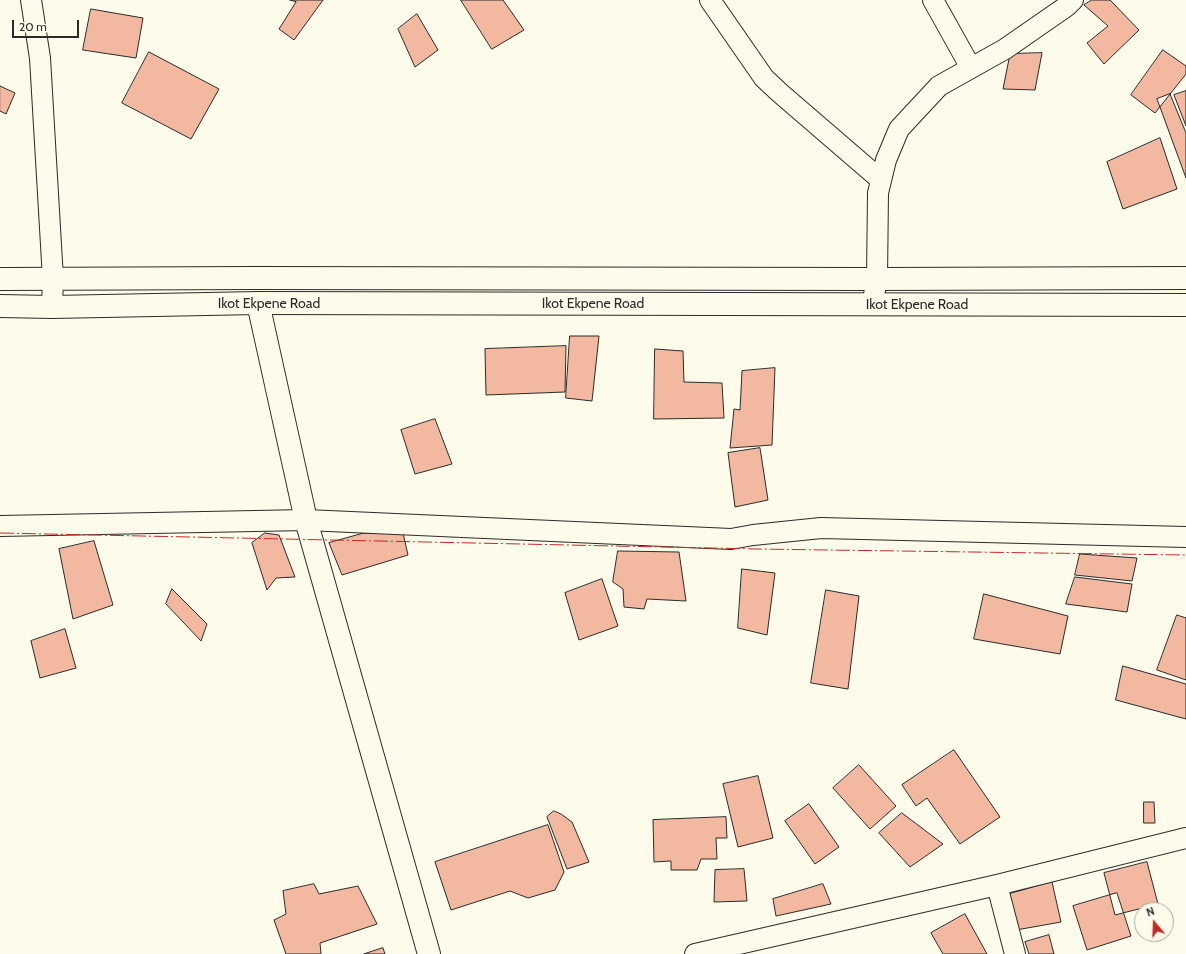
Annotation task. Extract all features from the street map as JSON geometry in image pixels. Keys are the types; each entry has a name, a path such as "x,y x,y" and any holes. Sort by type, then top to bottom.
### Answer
{"main road":[{"name":"Ikot Ekpene Road","path":"0,279 1186,278"},
{"name":"Ikot Ekpene Road","path":"0,306 52,307 258,303 1186,305"},
{"path":"258,303 306,520 429,954"}],"street":[{"path":"31,0 40,58 53,279 52,307"},
{"path":"710,0 764,78 881,180"},
{"path":"934,0 971,68"},
{"path":"872,305 877,279 878,193 886,160 899,129 939,86 1005,49 1067,6 1073,0"},
{"path":"0,526 306,520 731,539 753,535 821,528 1186,537"},
{"path":"695,954 997,885 1186,838"},
{"path":"997,885 1015,954"}],"building":[{"path":"290,0 323,0 294,40 279,29 296,2"},
{"path":"461,0 503,0 524,30 492,49"},
{"path":"1092,0 1110,0 1139,30 1104,64 1087,43 1108,26 1084,5"},
{"path":"91,9 143,18 136,58 83,50"},
{"path":"417,14 438,50 415,67 398,29"},
{"path":"1163,50 1186,66 1186,74 1155,113 1131,95"},
{"path":"149,52 219,89 191,139 122,103"},
{"path":"1042,53 1035,90 1003,89 1010,54"},
{"path":"0,86 15,93 6,114 0,111"},
{"path":"1186,91 1186,126 1174,95"},
{"path":"1170,94 1186,133 1186,178 1157,99"},
{"path":"1160,138 1177,189 1123,209 1107,162"},
{"path":"570,336 599,336 592,401 566,398"},
{"path":"566,346 565,392 486,395 485,349"},
{"path":"655,349 683,351 684,382 722,383 724,418 654,419"},
{"path":"775,368 772,445 730,448 734,409 740,410 742,371"},
{"path":"435,419 452,464 415,474 401,430"},
{"path":"760,448 768,500 735,507 728,453"},
{"path":"265,533 279,535 295,577 276,578 267,590 252,543"},
{"path":"364,533 403,533 408,555 342,575 329,543"},
{"path":"94,541 113,605 73,619 59,549"},
{"path":"618,551 679,552 686,601 647,599 644,609 624,607 623,589 613,582"},
{"path":"1080,554 1137,558 1132,581 1075,575"},
{"path":"742,569 775,573 767,635 738,628"},
{"path":"1075,577 1132,584 1127,612 1066,604"},
{"path":"602,579 618,626 579,640 565,593"},
{"path":"172,589 207,624 201,641 166,604"},
{"path":"826,590 859,596 848,689 811,683"},
{"path":"984,594 1068,616 1060,654 974,639"},
{"path":"1177,615 1186,618 1186,680 1157,670"},
{"path":"65,629 76,668 40,678 31,641"},
{"path":"1123,666 1186,684 1186,719 1116,700"},
{"path":"954,750 1000,817 960,844 927,798 916,806 902,785"},
{"path":"859,765 896,806 870,829 833,788"},
{"path":"758,776 773,838 738,847 723,784"},
{"path":"1144,802 1154,802 1155,823 1144,823"},
{"path":"809,804 839,847 815,864 785,821"},
{"path":"554,811 572,822 589,862 567,869 547,817"},
{"path":"902,813 943,844 910,867 879,833"},
{"path":"726,817 727,838 716,838 717,859 701,859 697,870 671,870 671,861 654,862 653,820"},
{"path":"548,825 564,872 555,890 528,898 510,891 451,910 435,862"},
{"path":"1147,862 1157,902 1134,902 1134,910 1115,915 1104,873"},
{"path":"744,869 747,901 714,902 715,870"},
{"path":"1052,882 1061,922 1016,930 1006,895"},
{"path":"314,884 319,894 358,886 377,924 320,943 321,954 286,954 274,920 286,914 283,891"},
{"path":"823,884 831,904 776,916 773,899"},
{"path":"1117,893 1131,936 1087,950 1073,906"},
{"path":"965,914 987,954 943,954 931,933"},
{"path":"1049,935 1054,954 1029,954 1025,942"},
{"path":"383,948 385,954 364,954"}],"power":[{"path":"0,533 757,549 1186,555"}]}
